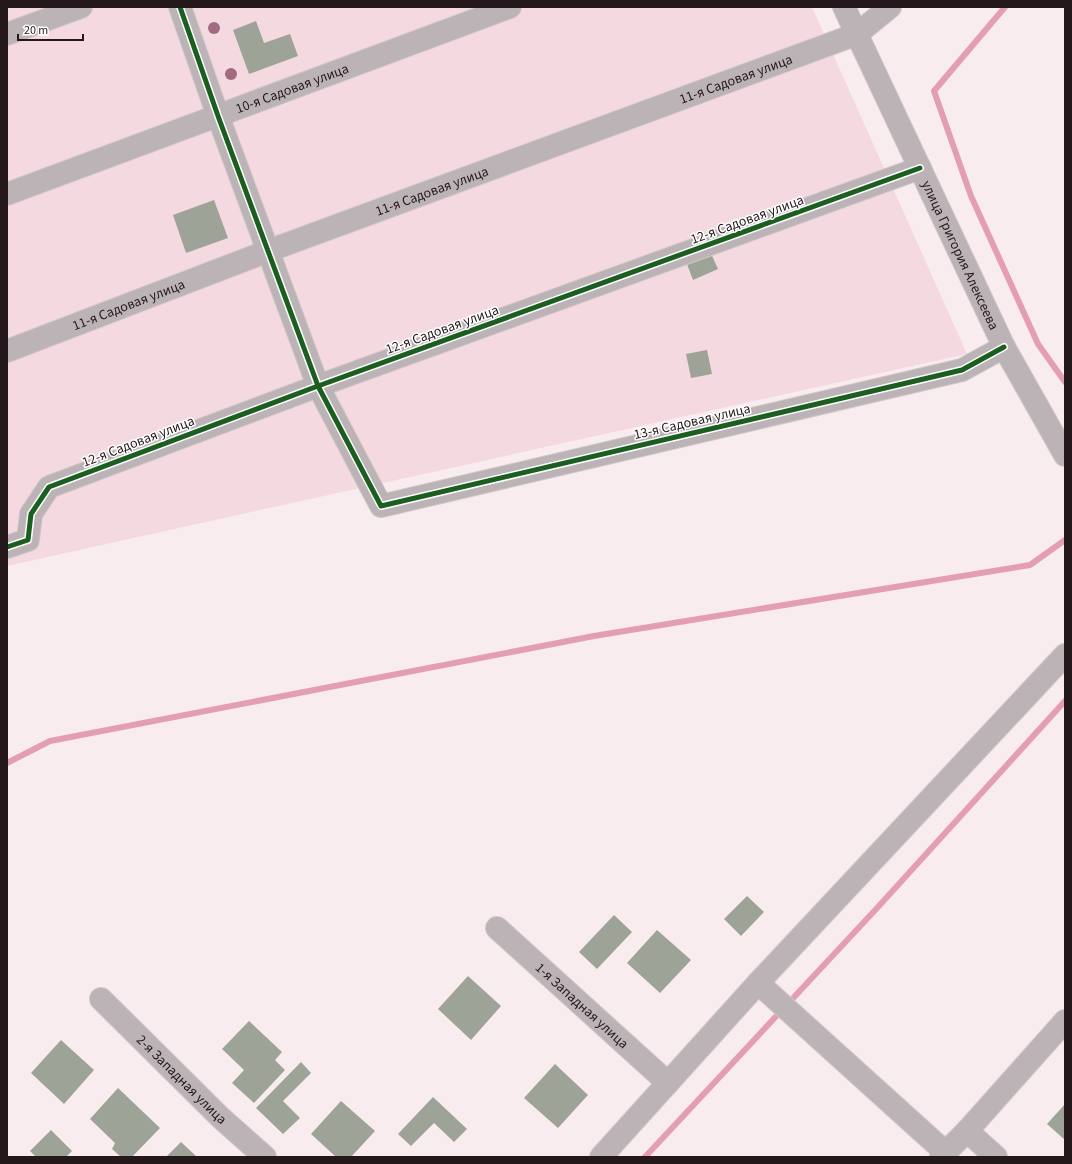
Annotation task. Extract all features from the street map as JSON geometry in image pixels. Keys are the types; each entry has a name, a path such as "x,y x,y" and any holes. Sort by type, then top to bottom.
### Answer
{"street":[{"path":"7,34 81,7"},
{"path":"180,7 218,116 318,386"},
{"name":"10-я Садовая улица","path":"7,194 510,7"},
{"name":"улица Григория Алексеева","path":"844,7 1004,347 1065,455"},
{"name":"11-я Садовая улица","path":"7,351 268,251 857,34 890,7"},
{"name":"12-я Садовая улица","path":"7,547 28,540 32,514 50,488 318,386 920,168"},
{"name":"13-я Садовая улица","path":"318,386 381,506 962,370 1004,347"},
{"path":"602,1157 758,983 1065,655"},
{"name":"1-я Западная улица","path":"497,928 668,1083"},
{"path":"758,983 943,1154 967,1131 1065,1021"},
{"name":"2-я Западная улица","path":"101,999 221,1118 265,1157"},
{"path":"967,1131 996,1157"}],"shaded area":[{"path":"7,7 812,7 967,354 7,566"}],"building":[{"path":"256,21 264,43 290,34 298,56 249,74 233,30"},
{"path":"214,200 228,238 186,253 173,215"},
{"path":"709,249 718,269 693,280 685,259"},
{"path":"707,350 712,374 691,378 686,354"},
{"path":"747,896 764,912 741,936 724,919"},
{"path":"614,915 632,932 597,969 579,952"},
{"path":"657,930 691,960 660,993 627,963"},
{"path":"468,976 501,1006 471,1040 438,1009"},
{"path":"249,1021 282,1052 275,1060 285,1070 254,1103 232,1083 244,1070 222,1049"},
{"path":"61,1040 94,1070 64,1104 31,1073"},
{"path":"301,1062 311,1073 283,1101 300,1118 283,1134 256,1108"},
{"path":"555,1064 588,1095 558,1128 524,1098"},
{"path":"118,1088 160,1128 132,1157 121,1157 112,1149 115,1143 90,1119"},
{"path":"433,1097 467,1129 454,1142 434,1123 411,1146 398,1134"},
{"path":"341,1101 375,1131 351,1157 336,1157 311,1134"},
{"path":"1065,1104 1065,1140 1047,1124"},
{"path":"51,1130 72,1151 66,1157 36,1157 30,1151"},
{"path":"181,1142 197,1157 166,1157"}],"waterway":[{"path":"1005,7 934,91 971,196 1038,344 1065,382"},
{"path":"7,763 50,741 594,636 1030,565 1065,540"},
{"path":"645,1157 878,907 1065,701"}],"cycle path":[{"path":"180,7 218,116 318,386 381,506 962,370 1004,347"},
{"path":"7,547 28,540 31,514 49,487 318,386 920,168"}]}
